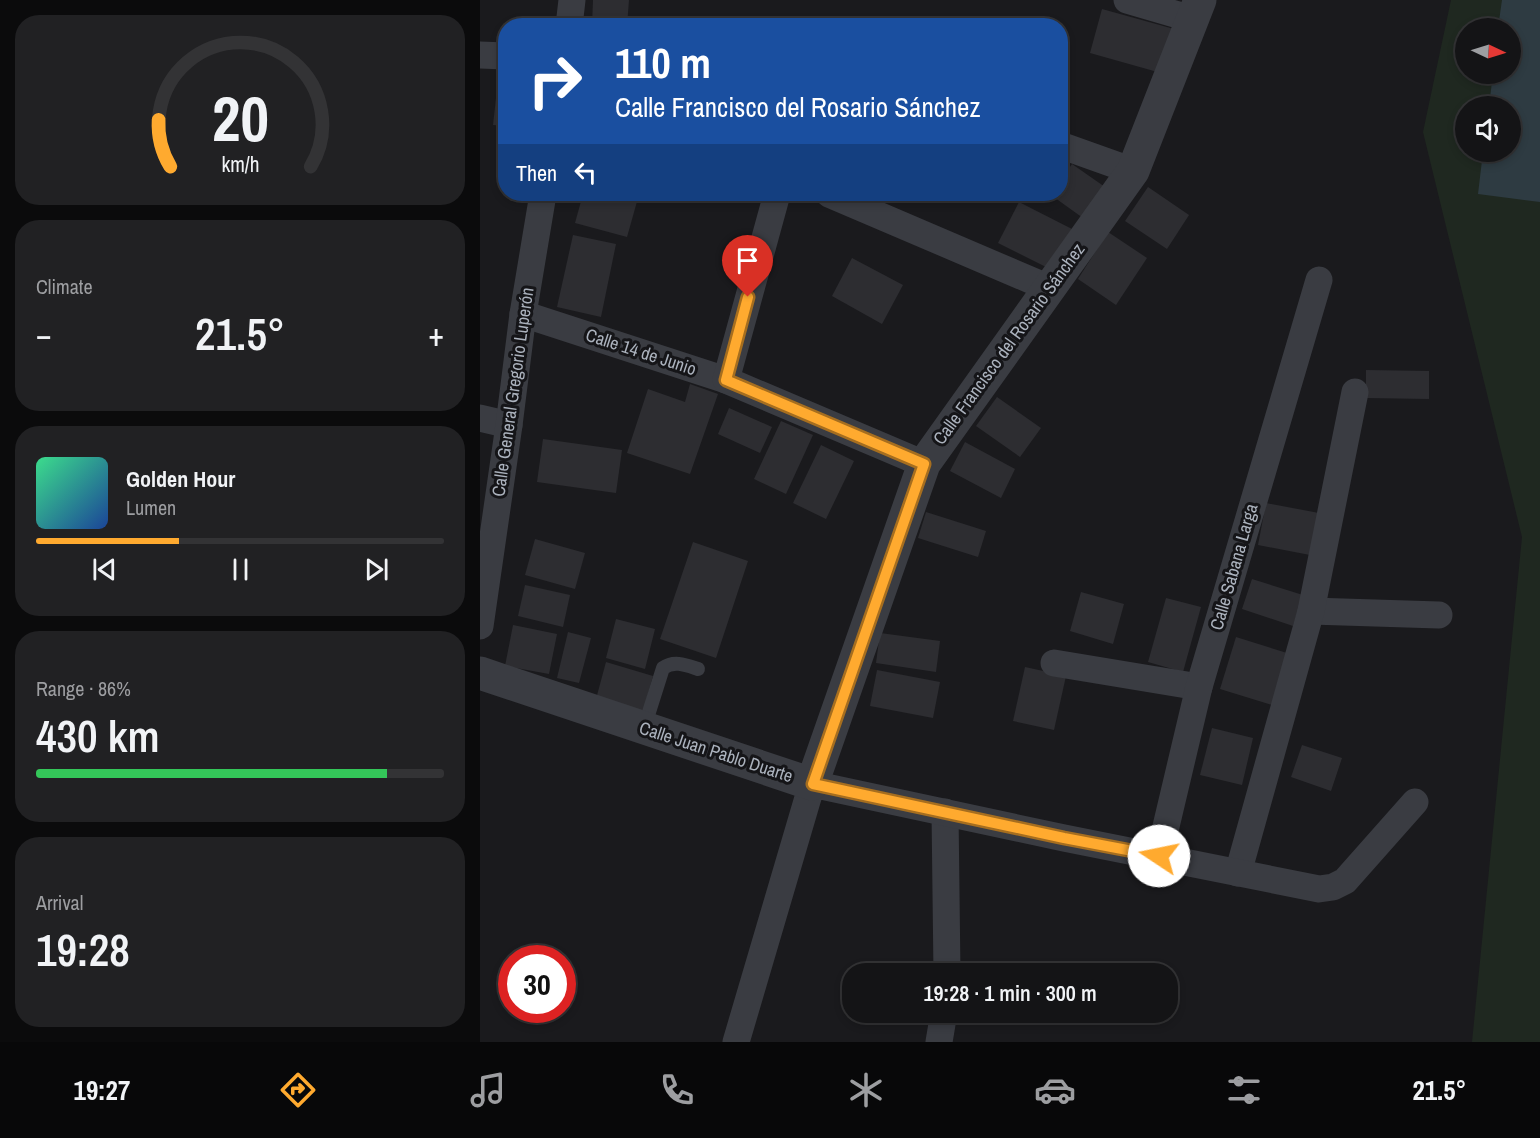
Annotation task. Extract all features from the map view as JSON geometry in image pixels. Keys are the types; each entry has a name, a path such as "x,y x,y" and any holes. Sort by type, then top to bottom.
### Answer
{"street":[{"path":"570,18 572,0"},
{"path":"1127,0 1196,10"},
{"name":"Calle Francisco del Rosario Sánchez","path":"736,1042 813,784 924,464 1133,171 1196,10"},
{"path":"480,55 498,56"},
{"path":"1068,148 1133,171"},
{"name":"Calle General Gregorio Luperón","path":"480,626 523,314 542,201"},
{"path":"726,380 775,201"},
{"path":"845,201 1049,288"},
{"name":"Calle Sabana Larga","path":"1159,856 1199,687 1319,280"},
{"name":"Calle 14 de Junio","path":"523,314 726,380 924,464"},
{"path":"1238,873 1311,611 1355,392"},
{"path":"480,418 509,425"},
{"path":"1311,611 1439,615"},
{"path":"1054,663 1199,687"},
{"name":"Calle Juan Pablo Duarte","path":"480,673 813,784 1064,838 1319,889 1333,887 1345,881 1415,802"},
{"path":"945,812 947,963"},
{"path":"939,1042 942,1023"}],"lane":[{"path":"644,728 663,668 669,663 684,664 698,669"}],"shaded area":[{"path":"1451,0 1540,0 1540,1042 1472,1042 1522,537 1423,132"},
{"path":"1502,0 1540,0 1540,202 1478,194 1482,162 1521,162 1521,96 1490,96 1492,84 1521,84 1521,18 1499,18"}],"building":[{"path":"593,0 629,0 628,18 592,18"},
{"path":"1102,9 1174,29 1161,73 1090,53"},
{"path":"498,80 498,125 493,125"},
{"path":"1072,164 1105,187 1083,218 1059,201 1068,201 1068,170"},
{"path":"1148,187 1189,215 1167,249 1125,221"},
{"path":"581,201 637,201 627,237 575,223"},
{"path":"1019,202 1072,229 1052,270 998,243"},
{"path":"1108,232 1147,258 1116,305 1078,279"},
{"path":"573,235 616,244 601,317 557,307"},
{"path":"852,258 903,285 882,324 832,296"},
{"path":"1366,370 1429,371 1429,399 1366,398"},
{"path":"690,384 718,394 690,474 627,453 648,389 685,402"},
{"path":"997,397 1041,428 1020,457 976,426"},
{"path":"729,408 772,427 760,453 718,434"},
{"path":"781,421 813,435 786,494 754,479"},
{"path":"543,439 622,450 616,493 537,482"},
{"path":"965,442 1015,469 1001,498 950,471"},
{"path":"821,445 854,461 826,519 793,503"},
{"path":"1266,503 1319,513 1310,555 1258,545"},
{"path":"926,512 986,531 978,557 918,538"},
{"path":"535,539 585,553 575,589 525,575"},
{"path":"693,542 748,561 716,658 660,639"},
{"path":"1252,579 1303,595 1293,626 1242,609"},
{"path":"525,585 570,595 563,627 518,616"},
{"path":"1081,592 1124,604 1113,644 1070,631"},
{"path":"1166,598 1201,607 1183,672 1148,662"},
{"path":"616,619 655,629 645,669 606,658"},
{"path":"513,625 557,634 549,674 505,666"},
{"path":"568,632 591,638 579,683 557,678"},
{"path":"880,633 940,641 936,672 876,663"},
{"path":"1236,637 1287,653 1272,705 1220,689"},
{"path":"606,662 653,676 643,712 596,699"},
{"path":"1025,667 1066,676 1054,730 1013,721"},
{"path":"877,670 940,682 933,718 870,706"},
{"path":"1212,728 1253,738 1242,785 1200,775"},
{"path":"1302,745 1342,758 1331,791 1291,777"}],"route":[{"path":"748,297 726,380 924,464 813,784 1159,856"}]}
